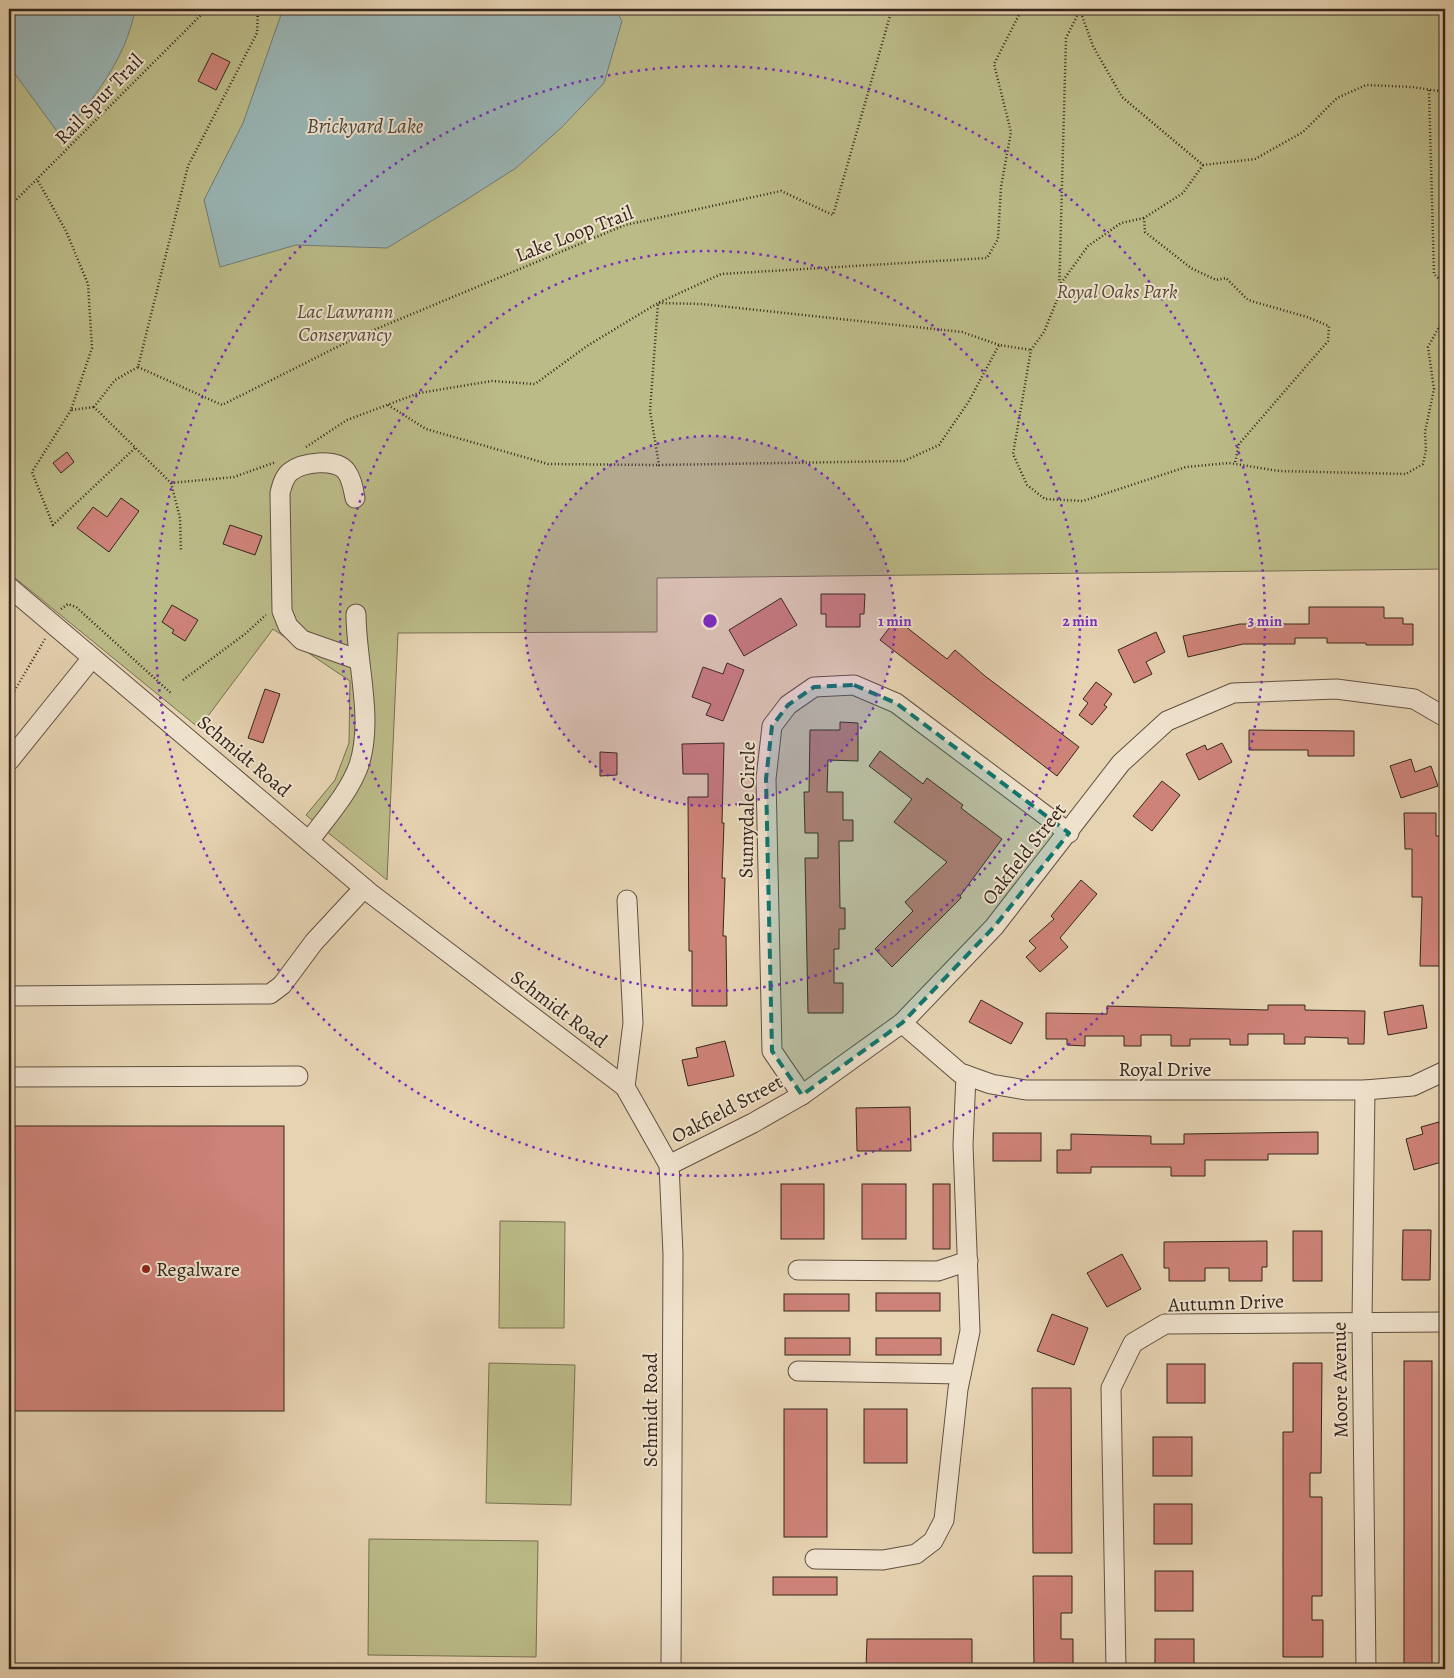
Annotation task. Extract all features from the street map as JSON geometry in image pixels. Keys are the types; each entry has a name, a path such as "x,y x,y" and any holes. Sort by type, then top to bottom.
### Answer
{"street":[{"path":"354,498 352,482 345,470 333,464 300,466 293,463 283,482 280,493 281,599 282,610 288,626 302,640 359,660"},
{"name":"Schmidt Road","path":"9,587 364,888 625,1087 669,1165 673,1254 671,1669"},
{"path":"309,841 348,788 359,764 364,730 363,692 356,614"},
{"path":"9,761 92,658"},
{"name":"Sunnydale Circle","path":"802,1095 772,1051 766,779 772,726 788,705 814,687 854,685 896,703 1068,833"},
{"name":"Oakfield Street","path":"669,1165 754,1123 802,1095 902,1023 994,927 1121,763 1167,721 1233,693 1336,689 1414,699 1445,717"},
{"path":"9,996 270,994 282,985 314,942 364,888"},
{"path":"625,1087 633,1023 627,900"},
{"name":"Royal Drive","path":"902,1023 960,1073 991,1084 1026,1090 1365,1090 1413,1086 1445,1071"},
{"path":"815,1558 883,1560 916,1554 932,1541 944,1520 961,1374 970,1330 963,1145 966,1075"},
{"path":"9,1077 298,1076"},
{"name":"Moore Avenue","path":"1365,1090 1362,1322 1366,1669"},
{"path":"798,1270 938,1271 968,1262"},
{"name":"Autumn Drive","path":"1116,1669 1111,1388 1133,1343 1165,1324 1445,1322"},
{"path":"798,1371 961,1374"}],"path":[{"name":"Rail Spur Trail","path":"9,207 38,181 207,9"},
{"path":"71,410 94,407 115,380 138,367 188,166 257,33 258,9"},
{"name":"Lake Loop Trail","path":"138,367 222,405 357,336 626,225 781,191 833,215 892,9"},
{"path":"171,483 234,477 293,463 347,420 419,392 492,381 535,384 588,346 658,303 721,274 987,258 998,239 1001,187 1011,132 994,64 1022,9"},
{"path":"1080,9 1093,46 1122,97 1203,164 1255,159 1303,132 1337,98 1366,85 1445,92"},
{"path":"1080,9 1066,38 1059,296 1044,332 1031,350 1013,454 1027,485 1045,499 1083,501 1186,467 1235,464 1279,471 1406,474 1423,464 1426,450 1425,432 1434,389 1428,347 1445,316"},
{"path":"1429,90 1434,274 1445,285"},
{"path":"1059,286 1088,246 1121,222 1144,218 1183,193 1203,164"},
{"path":"38,181 66,231 88,284 92,348 71,410 32,472 53,525 135,448"},
{"path":"1144,218 1144,232 1192,268 1216,280 1226,278 1248,300 1308,317 1329,326 1328,341 1239,444 1235,464"},
{"path":"658,303 701,304 952,331 999,345 1031,350"},
{"path":"658,303 650,411 659,465"},
{"path":"388,405 426,429 548,464 659,465 904,461 939,445 969,401 999,345"},
{"path":"94,407 171,483 180,518 180,552"},
{"path":"183,680 245,634 281,599"},
{"path":"9,700 53,625 57,612 68,604 76,607 172,694"}],"highlighted area":[{"path":"854,685 896,703 1069,833 994,927 902,1023 802,1095 772,1051 766,779 772,726 788,705 814,687"}],"green space":[{"path":"9,9 1445,9 1445,569 657,578 657,632 398,633 387,880 306,815 335,780 349,743 350,681 273,629 199,728 9,573"},
{"path":"500,1221 565,1222 564,1328 499,1328"},
{"path":"489,1363 575,1365 571,1505 486,1503"},
{"path":"369,1539 538,1541 536,1657 368,1655"}],"water":[{"path":"9,9 135,9 131,28 107,78 62,138 12,70 9,62"},
{"name":"Brickyard Lake","path":"283,9 615,9 622,21 604,83 561,128 516,168 461,203 387,248 296,245 220,267 204,200 243,123"}],"building":[{"path":"212,53 230,62 216,90 198,81"},
{"path":"67,452 74,462 61,473 53,463"},
{"path":"121,498 139,511 109,552 77,528 93,507 107,517"},
{"path":"230,525 262,536 255,555 223,544"},
{"path":"821,594 865,594 864,614 860,614 860,627 826,627 826,614 821,614"},
{"path":"781,598 797,625 744,656 729,630"},
{"path":"172,605 198,620 185,641 172,633 174,630 162,622"},
{"path":"1309,607 1384,607 1384,618 1403,618 1403,624 1413,624 1413,645 1327,643 1327,638 1295,638 1295,644 1243,644 1188,657 1183,636 1240,624 1309,624"},
{"path":"896,619 947,659 955,650 985,676 1079,747 1057,776 880,640"},
{"path":"1156,632 1165,652 1146,662 1152,674 1134,683 1118,650"},
{"path":"727,663 744,670 723,721 706,715 711,704 692,697 703,667 723,674"},
{"path":"1096,682 1112,694 1104,705 1107,707 1092,725 1079,715 1088,703 1083,699"},
{"path":"265,689 280,694 263,743 248,738"},
{"path":"840,722 858,723 858,761 828,760 827,792 843,792 843,820 853,820 853,841 839,841 840,908 845,908 845,929 839,929 839,949 834,949 834,983 843,983 843,1013 808,1013 805,858 818,858 818,833 805,833 804,792 809,792 810,730 840,730"},
{"path":"1249,730 1354,731 1354,756 1308,756 1308,750 1249,750"},
{"path":"724,743 722,878 725,878 723,936 726,936 727,1006 692,1006 692,951 689,951 688,797 708,797 708,774 683,774 682,744"},
{"path":"1222,743 1232,762 1199,780 1186,754 1205,745 1207,750"},
{"path":"880,751 923,784 927,778 963,805 961,808 1002,839 960,896 961,898 892,967 875,949 913,911 905,902 947,862 894,822 912,799 869,766"},
{"path":"600,752 617,753 617,775 600,776"},
{"path":"1411,759 1415,772 1431,766 1438,786 1401,798 1390,766"},
{"path":"1162,781 1180,795 1152,831 1133,816"},
{"path":"1404,813 1436,813 1436,836 1441,836 1440,966 1420,966 1422,897 1412,897 1412,849 1405,849"},
{"path":"1081,880 1097,894 1060,938 1068,947 1040,972 1026,957 1036,948 1029,941 1054,919 1051,916"},
{"path":"981,1000 1023,1023 1011,1044 969,1022"},
{"path":"1268,1005 1305,1005 1305,1010 1365,1011 1364,1044 1348,1044 1348,1038 1305,1037 1305,1044 1284,1044 1284,1034 1248,1034 1248,1045 1230,1045 1230,1039 1190,1039 1190,1046 1171,1046 1171,1035 1141,1035 1141,1046 1124,1046 1124,1036 1085,1036 1085,1046 1067,1045 1067,1039 1046,1039 1046,1013 1107,1014 1107,1006 1268,1010"},
{"path":"1423,1005 1427,1028 1388,1035 1384,1012"},
{"path":"725,1041 734,1076 688,1086 682,1060 698,1057 696,1048"},
{"path":"910,1107 911,1151 857,1151 856,1108"},
{"path":"1439,1122 1445,1145 1445,1161 1414,1170 1406,1139 1423,1134 1421,1127"},
{"name":"Regalware","path":"9,1126 284,1126 284,1411 9,1411"},
{"path":"1318,1132 1318,1154 1268,1154 1268,1160 1205,1160 1205,1176 1171,1176 1171,1167 1091,1167 1091,1173 1057,1173 1057,1150 1071,1150 1071,1134 1151,1136 1151,1144 1184,1144 1184,1134"},
{"path":"993,1133 1041,1133 1041,1161 993,1161"},
{"path":"781,1184 824,1184 824,1239 781,1239"},
{"path":"862,1184 906,1184 906,1239 862,1239"},
{"path":"933,1184 950,1184 950,1249 933,1249"},
{"path":"1403,1230 1431,1230 1430,1280 1402,1280"},
{"path":"1293,1231 1322,1231 1322,1281 1293,1281"},
{"path":"1267,1241 1267,1267 1262,1267 1262,1281 1229,1281 1229,1268 1205,1268 1205,1281 1169,1281 1169,1268 1164,1268 1164,1242"},
{"path":"1122,1254 1141,1289 1107,1307 1087,1273"},
{"path":"876,1293 940,1293 940,1311 876,1311"},
{"path":"784,1294 849,1294 849,1311 784,1311"},
{"path":"1052,1314 1088,1328 1074,1365 1037,1351"},
{"path":"785,1338 850,1338 850,1355 785,1355"},
{"path":"876,1338 941,1338 941,1355 876,1355"},
{"path":"1404,1361 1432,1361 1432,1669 1404,1669"},
{"path":"1293,1363 1322,1363 1321,1473 1310,1473 1310,1497 1322,1497 1322,1596 1312,1596 1312,1620 1323,1620 1323,1657 1283,1657 1283,1432 1293,1432"},
{"path":"1167,1364 1205,1364 1205,1403 1167,1403"},
{"path":"1032,1388 1071,1388 1072,1553 1033,1553"},
{"path":"784,1409 827,1409 827,1537 784,1537"},
{"path":"864,1409 907,1409 907,1463 864,1463"},
{"path":"1153,1437 1192,1437 1192,1476 1153,1476"},
{"path":"1154,1504 1192,1504 1192,1544 1154,1544"},
{"path":"1155,1571 1193,1571 1193,1611 1155,1611"},
{"path":"1033,1576 1072,1576 1072,1613 1061,1613 1061,1639 1073,1639 1073,1669 1034,1669"},
{"path":"773,1577 837,1577 837,1595 773,1595"},
{"path":"867,1639 972,1639 972,1669 866,1669"},
{"path":"1155,1639 1194,1639 1194,1669 1155,1669"}],"place":[{"name":"Regalware","path":"146,1269"}],"park label":[{"name":"Royal Oaks Park","path":"1117,291"},
{"name":"Lac Lawrann Conservancy","path":"345,322"}]}
